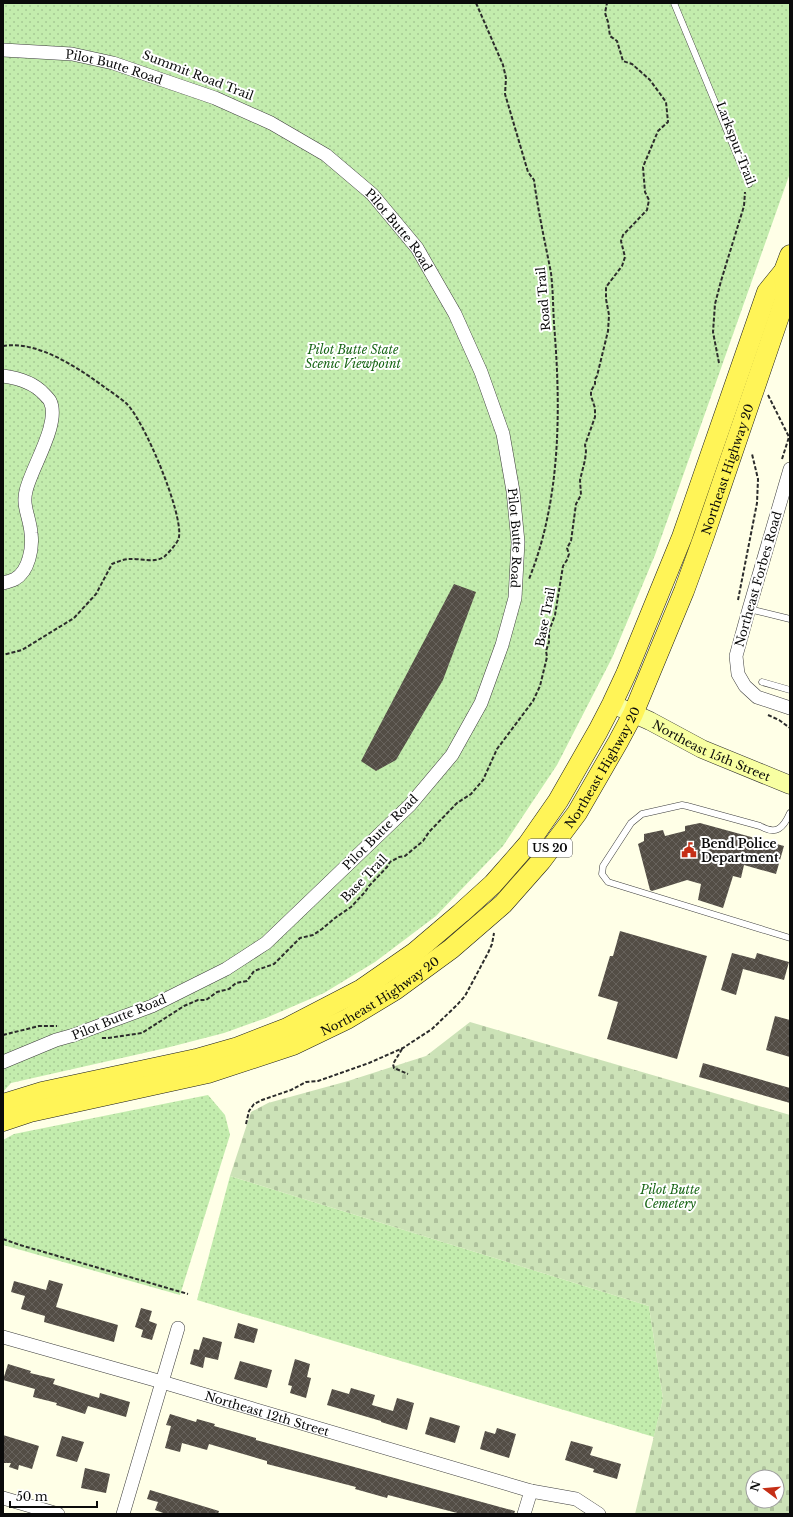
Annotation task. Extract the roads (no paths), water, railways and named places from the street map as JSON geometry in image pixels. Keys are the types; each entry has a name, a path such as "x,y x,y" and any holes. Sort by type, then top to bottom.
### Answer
{"main road":[{"name":"Northeast Highway 20","path":"3,1104 42,1092 196,1059 238,1047 287,1028 362,989 414,953 462,913 493,884 528,844 558,801 612,704 626,674 682,537 767,292 787,263"},
{"name":"Northeast Highway 20","path":"3,1121 30,1112 208,1073 293,1045 348,1019 395,990 451,949 503,904 541,861 577,813 633,714 684,591 712,514 786,296 787,263"},
{"name":"Northeast 15th Street","path":"612,704 650,721 702,749 790,785"}],"street":[{"name":"Pilot Butte Road","path":"3,50 72,54 113,63 215,98 271,123 326,155 372,194 417,248 455,314 481,372 503,434 513,491 518,542 515,598 502,645 481,703 452,755 410,805 266,943 226,969 152,1006 74,1035 56,1040 3,1062"},
{"path":"3,376 28,383 39,389 50,401 53,413 50,432 29,479 25,492 25,507 31,533 31,550 27,566 16,579 3,583"},
{"name":"Northeast Forbes Road","path":"785,467 736,656 738,674 745,686 757,696 790,708"},
{"path":"123,1514 178,1328"},
{"name":"Northeast 12th Street","path":"3,1337 162,1382 531,1491 576,1499 599,1514"},
{"path":"524,1514 531,1491"},
{"path":"3,1498 58,1514"}],"lane":[{"path":"674,3 749,184"},
{"path":"748,608 790,619"},
{"path":"762,682 790,690"},
{"path":"790,813 785,825 778,830 768,831 760,826 682,805 642,814 631,823 602,866 602,874 608,882 790,938"}],"place":[{"name":"Bend Police Department","path":"689,850"}],"park label":[{"name":"Pilot Butte State Scenic Viewpoint","path":"353,356"},
{"name":"Pilot Butte Cemetery","path":"670,1196"}]}
